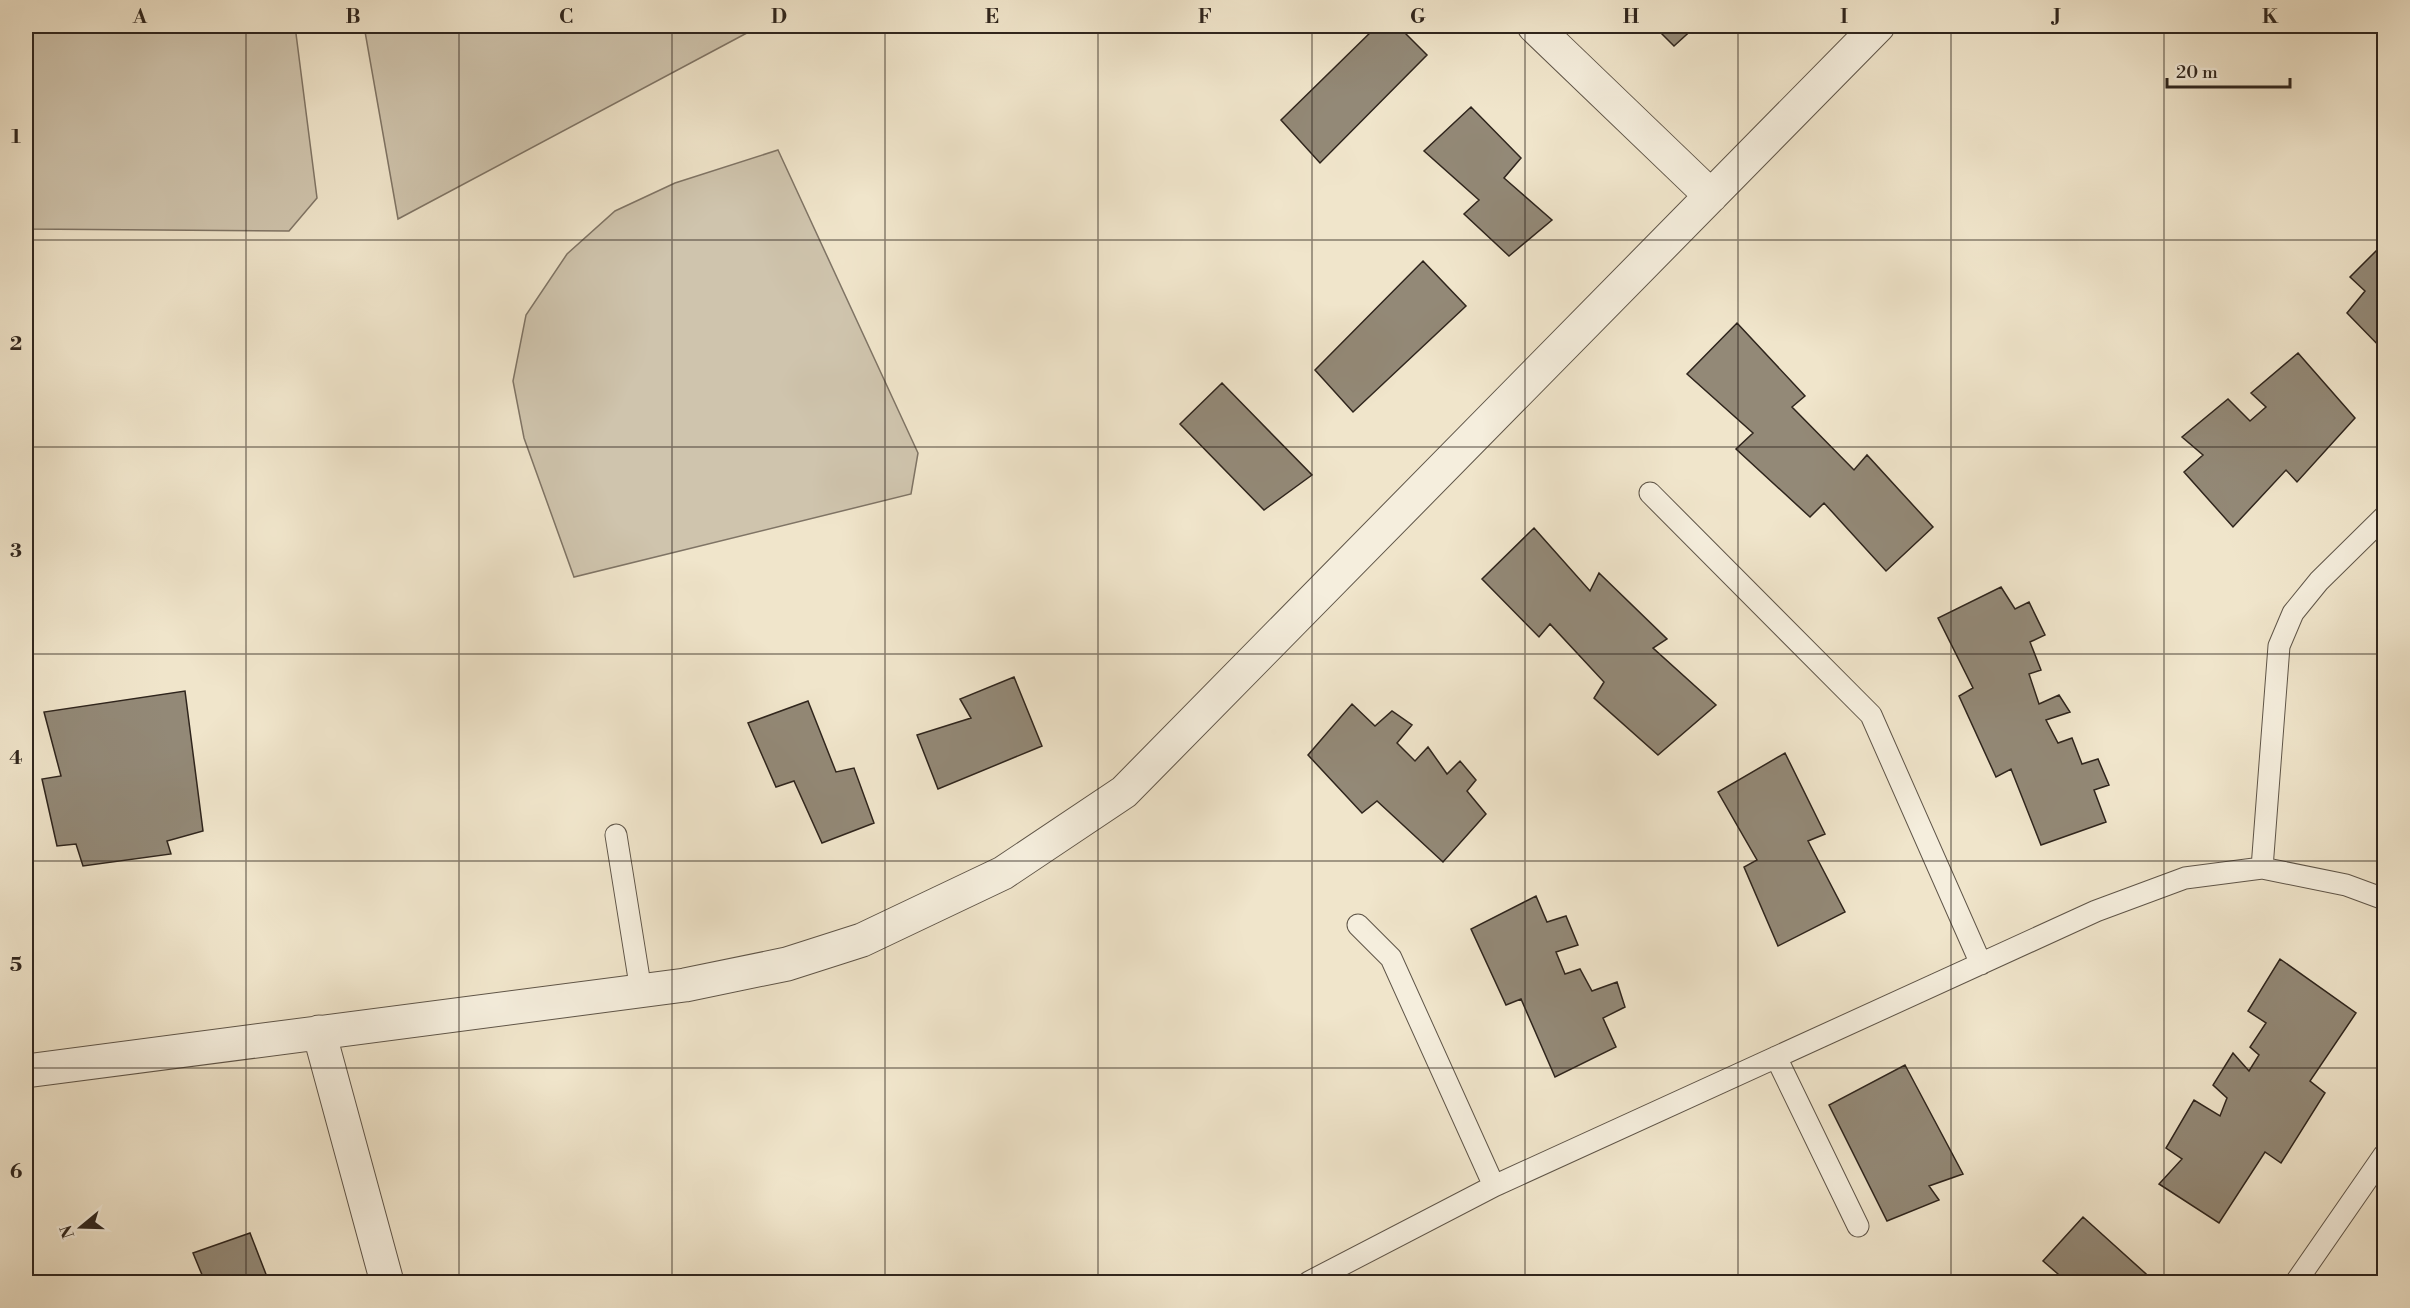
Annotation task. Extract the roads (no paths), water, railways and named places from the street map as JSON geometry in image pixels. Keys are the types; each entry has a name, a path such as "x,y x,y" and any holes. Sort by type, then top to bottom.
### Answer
{"street":[{"path":"1534,26 1711,196"},
{"path":"26,1071 685,985 787,964 862,940 1004,873 1124,792 1878,26"},
{"path":"319,1032 387,1282"}],"lane":[{"path":"1650,493 1871,715 1981,964"},
{"path":"2262,868 2279,646 2293,613 2313,589 2385,517"},
{"path":"616,835 641,991"},
{"path":"1310,1282 1494,1186 2096,911 2185,878 2262,868 2346,885 2385,899"},
{"path":"1358,925 1391,958 1494,1186"},
{"path":"1776,1057 1858,1226"},
{"path":"2296,1282 2385,1155"}]}
